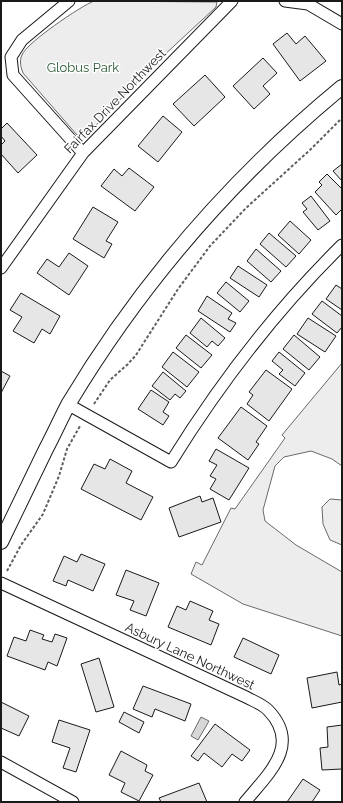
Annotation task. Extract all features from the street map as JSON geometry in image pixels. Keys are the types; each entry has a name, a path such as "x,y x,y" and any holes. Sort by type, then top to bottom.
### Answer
{"street":[{"path":"69,1 22,40 11,57 13,75 83,153"},
{"name":"Fairfax Drive Northwest","path":"1,268 83,153 232,1"},
{"path":"285,1 308,4 342,24"},
{"path":"1,542 69,404 112,337 155,278 200,222 260,160 342,87"},
{"path":"69,404 171,462 202,412 271,321 312,274 342,245"},
{"name":"Asbury Lane Northwest","path":"1,583 246,697 267,709 280,727 283,745 278,762 245,802"},
{"path":"1,762 73,802"}],"path":[{"path":"94,404 110,380 128,364 146,340 178,289 210,246 246,208 311,149 342,118"},
{"path":"7,571 21,545 43,514 59,476 67,449 80,426"}],"green space":[{"name":"Globus Park","path":"94,1 217,2 216,7 147,71 87,135 82,136 77,135 23,73 21,60 26,49 33,42 67,17"},
{"path":"342,363 342,466 332,459 311,451 284,457 275,466 263,510 265,521 296,545 342,572 342,636 243,604 191,574 196,562 202,565 231,508 235,509 285,438 282,435"},
{"path":"330,499 342,500 342,545 330,540 323,524 322,507"}],"shaded area":[{"path":"201,717 209,721 198,740 191,736"}],"building":[{"path":"287,33 296,44 305,36 326,61 300,81 273,44"},
{"path":"263,58 277,73 263,86 270,94 254,109 233,86"},
{"path":"205,75 225,97 194,126 173,104"},
{"path":"163,116 182,132 158,162 138,146"},
{"path":"7,123 37,155 18,173 1,154 1,145 5,141 1,136 1,129"},
{"path":"342,164 342,181 333,171"},
{"path":"129,168 154,187 135,211 101,186 114,169 122,176"},
{"path":"327,174 342,189 342,209 336,215 315,192 322,185 319,182"},
{"path":"311,196 330,221 318,230 303,212 307,209 302,203"},
{"path":"93,207 118,222 106,241 112,244 104,258 73,239"},
{"path":"290,221 311,240 299,254 278,235"},
{"path":"269,233 296,256 286,267 260,244"},
{"path":"256,249 281,271 271,282 247,261"},
{"path":"69,253 88,266 69,295 37,273 47,259 59,267"},
{"path":"238,266 267,285 259,297 230,278"},
{"path":"226,282 249,301 240,312 217,293"},
{"path":"336,285 342,289 342,310 326,299"},
{"path":"21,293 60,316 50,334 42,329 34,343 13,331 22,317 10,310"},
{"path":"207,296 232,313 228,319 236,323 230,332 198,311"},
{"path":"322,301 342,316 342,327 337,333 312,314"},
{"path":"201,318 225,338 218,346 212,341 207,347 190,333"},
{"path":"308,318 336,336 325,352 297,334"},
{"path":"186,335 212,355 201,368 176,348"},
{"path":"294,335 320,357 309,370 283,349"},
{"path":"173,352 199,372 187,387 162,367"},
{"path":"279,352 305,373 295,386 279,374 283,370 272,361"},
{"path":"266,370 292,389 269,421 247,404 253,395 249,392"},
{"path":"1,371 10,376 1,393"},
{"path":"163,372 186,391 180,398 175,394 170,400 152,386"},
{"path":"151,390 169,402 163,412 169,416 163,425 138,409"},
{"path":"241,407 267,426 256,442 259,444 248,460 218,438"},
{"path":"216,449 249,468 229,500 210,489 216,479 210,476 217,465 209,461"},
{"path":"110,459 132,471 126,483 153,497 141,520 81,489 94,464 105,469"},
{"path":"200,496 202,502 213,498 221,522 179,537 169,508"},
{"path":"81,554 105,564 93,591 68,580 66,586 53,581 64,556 77,562"},
{"path":"126,570 159,583 146,616 130,610 134,601 116,595"},
{"path":"190,601 213,611 209,620 219,624 211,645 168,627 177,606 186,610"},
{"path":"30,630 44,635 42,639 52,642 55,634 67,638 57,666 48,662 45,670 7,656 14,637 26,641"},
{"path":"243,638 279,655 271,674 234,657"},
{"path":"99,658 114,707 96,712 81,664"},
{"path":"337,672 339,685 342,684 342,702 312,708 307,678"},
{"path":"143,686 191,704 185,721 155,709 152,717 133,709"},
{"path":"1,702 29,716 19,736 1,728"},
{"path":"124,712 144,722 139,733 119,722"},
{"path":"59,720 90,730 76,772 63,768 70,748 52,742"},
{"path":"215,724 250,750 242,761 232,754 222,767 204,753 198,761 191,756"},
{"path":"342,725 342,769 322,770 320,748 328,747 327,727"},
{"path":"121,751 147,765 145,771 153,775 139,801 121,792 125,783 109,775"},
{"path":"303,779 320,790 312,802 287,802"},
{"path":"199,783 207,802 161,802 159,798"}]}
